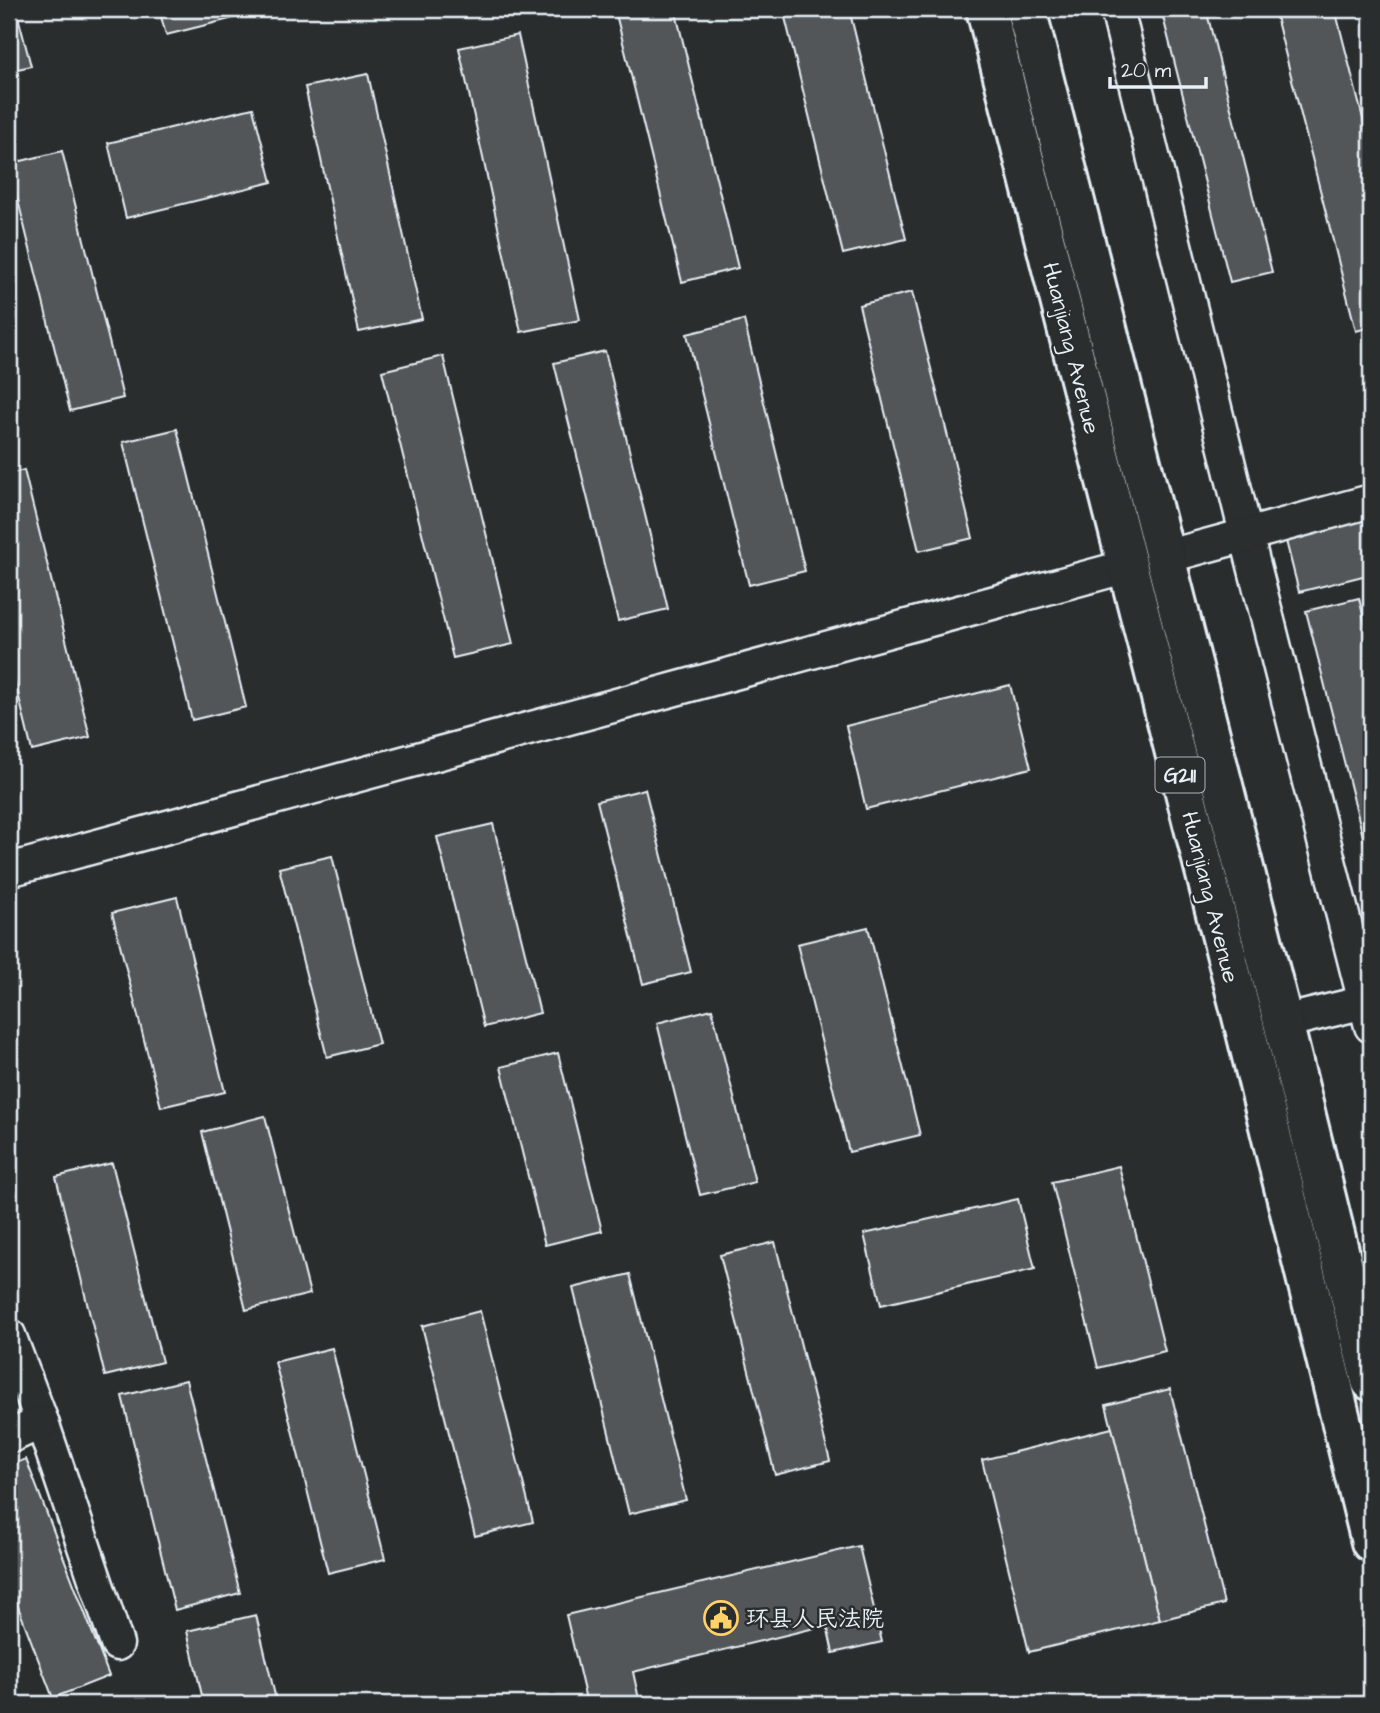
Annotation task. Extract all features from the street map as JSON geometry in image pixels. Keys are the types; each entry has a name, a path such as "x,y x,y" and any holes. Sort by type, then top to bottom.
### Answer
{"highway":[{"name":"Huanjiang Avenue","path":"986,9 1371,1542"},
{"name":"Huanjiang Avenue","path":"1026,9 1283,1022 1371,1381"}],"street":[{"path":"1117,9 1368,1014 1283,1022"},
{"path":"1165,557 1371,501"},
{"path":"9,870 1128,566"},
{"path":"9,1335 42,1422 117,1644"},
{"path":"9,1437 42,1422"}],"building":[{"path":"9,9 16,9 31,66 9,71"},
{"path":"159,9 270,9 166,35"},
{"path":"675,9 738,268 682,282 615,10"},
{"path":"783,9 849,9 906,239 843,254"},
{"path":"1161,9 1206,9 1272,272 1230,282"},
{"path":"1274,9 1335,9 1371,150 1371,327 1356,331"},
{"path":"518,35 580,320 521,332 459,48"},
{"path":"368,74 422,319 359,332 305,87"},
{"path":"253,108 272,182 126,218 108,143"},
{"path":"62,151 123,398 70,411 9,164"},
{"path":"912,292 973,538 919,551 859,305"},
{"path":"744,320 805,571 749,585 687,334"},
{"path":"605,351 668,609 618,621 554,363"},
{"path":"443,356 513,644 453,658 382,371"},
{"path":"177,429 246,707 192,720 123,442"},
{"path":"24,470 90,737 32,751 9,656 9,474"},
{"path":"1371,511 1371,574 1299,592 1284,533"},
{"path":"1359,598 1371,648 1371,868 1306,611"},
{"path":"1010,685 1031,768 866,809 846,726"},
{"path":"645,789 691,972 643,984 597,801"},
{"path":"493,824 540,1013 484,1027 437,837"},
{"path":"332,856 379,1044 327,1057 279,868"},
{"path":"177,897 225,1092 161,1107 112,913"},
{"path":"868,927 920,1135 849,1152 797,944"},
{"path":"712,1009 755,1182 700,1195 657,1023"},
{"path":"558,1053 602,1231 545,1245 501,1067"},
{"path":"265,1116 310,1294 246,1310 202,1132"},
{"path":"112,1163 162,1362 105,1376 56,1177"},
{"path":"1119,1166 1165,1351 1098,1368 1052,1182"},
{"path":"1018,1199 1035,1269 881,1305 864,1234"},
{"path":"775,1242 830,1461 775,1475 720,1255"},
{"path":"630,1274 686,1500 629,1514 573,1288"},
{"path":"480,1311 533,1522 475,1536 422,1326"},
{"path":"332,1348 385,1559 328,1573 275,1362"},
{"path":"186,1380 240,1593 175,1610 122,1396"},
{"path":"1170,1389 1224,1604 1160,1620 1106,1405"},
{"path":"1112,1428 1160,1620 1029,1652 982,1460"},
{"path":"26,1459 109,1676 53,1698 9,1583 9,1466"},
{"path":"859,1546 882,1642 833,1653 827,1625 633,1672 639,1699 619,1704 587,1704 566,1615"},
{"path":"256,1615 277,1704 204,1704 187,1631"}],"place":[{"name":"环县人民法院","path":"721,1618"}]}
